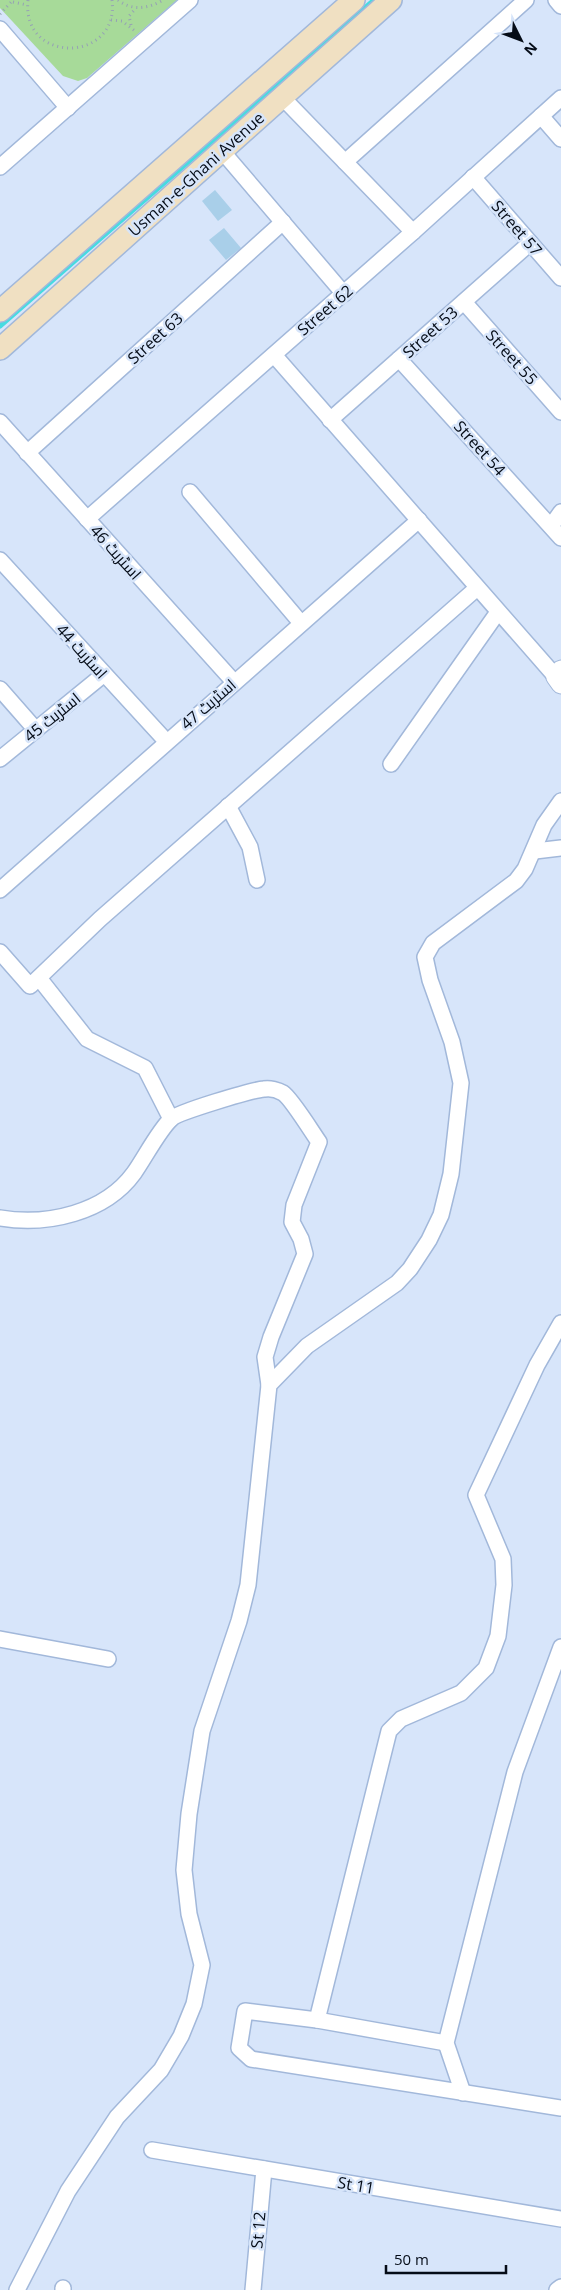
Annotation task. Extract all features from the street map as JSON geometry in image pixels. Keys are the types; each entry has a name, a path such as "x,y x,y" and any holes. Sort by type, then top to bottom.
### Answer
{"main road":[{"name":"Usman-e-Ghani Avenue","path":"0,311 354,0"},
{"name":"Usman-e-Ghani Avenue","path":"0,349 391,0"}],"street":[{"path":"0,167 190,0"},
{"path":"345,162 526,0"},
{"path":"556,0 561,6"},
{"path":"0,29 68,108"},
{"path":"282,97 413,232"},
{"name":"Street 62","path":"87,519 344,294 561,98"},
{"path":"541,116 561,139"},
{"path":"222,151 344,294"},
{"name":"Street 57","path":"473,178 561,278"},
{"name":"Street 63","path":"27,453 283,222"},
{"name":"Street 53","path":"330,420 530,243"},
{"name":"Street 55","path":"464,302 561,412"},
{"path":"274,355 498,612 559,677"},
{"name":"Street 54","path":"399,359 561,538"},
{"name":"اسٹریٹ 46","path":"0,422 234,682"},
{"path":"190,492 301,622"},
{"path":"551,526 561,512"},
{"name":"اسٹریٹ 47","path":"0,890 166,741 419,520"},
{"name":"اسٹریٹ 44","path":"0,560 166,741"},
{"path":"34,982 100,919 477,588"},
{"path":"391,764 498,612"},
{"name":"اسٹریٹ 45","path":"0,759 104,675"},
{"path":"0,689 36,730"},
{"path":"269,1385 308,1346 397,1283 410,1269 429,1240 441,1215 448,1193 461,1083 452,1042 430,980 425,957 433,943 516,881 535,851 544,825 561,800"},
{"path":"228,806 250,847 257,880"},
{"path":"535,851 561,848"},
{"path":"0,952 34,982 88,1040 145,1068 171,1119"},
{"path":"0,1218 49,1220 86,1209 100,1202 128,1182 171,1119 194,1108 267,1088 285,1094 320,1142 294,1205 292,1222 301,1239 305,1254 265,1357 269,1385 248,1585 239,1621 202,1731 189,1814 184,1870 189,1914 202,1965 194,2004 181,2036 161,2070 117,2117 68,2191 17,2290"},
{"path":"317,2020 389,1731 401,1719 461,1693 486,1668 498,1636 504,1585 503,1559 476,1495 536,1365 561,1323"},
{"path":"0,1639 108,1659"},
{"path":"463,2093 446,2043 515,1772 561,1647"},
{"path":"446,2043 317,2020 245,2011 239,2048 251,2059 561,2108"},
{"name":"St 11","path":"152,2150 561,2220"},
{"name":"St 12","path":"253,2290 264,2169"},
{"path":"557,2290 561,2287"}],"path":[{"path":"28,0 30,22 34,30 49,44 58,48 68,49 88,45 104,33 110,20 112,0"},
{"path":"118,0 136,8 153,6 163,0"},
{"path":"0,14 13,1 28,5"},
{"path":"131,26 129,16 136,8"},
{"path":"110,20 119,20 131,26 144,41"}],"green space":[{"path":"0,0 177,0 87,78 78,81 63,76 0,8"}],"building":[{"path":"215,190 232,210 218,221 202,201"},
{"path":"224,228 241,248 226,260 209,240"}],"waterway":[{"path":"0,326 374,0"}]}
